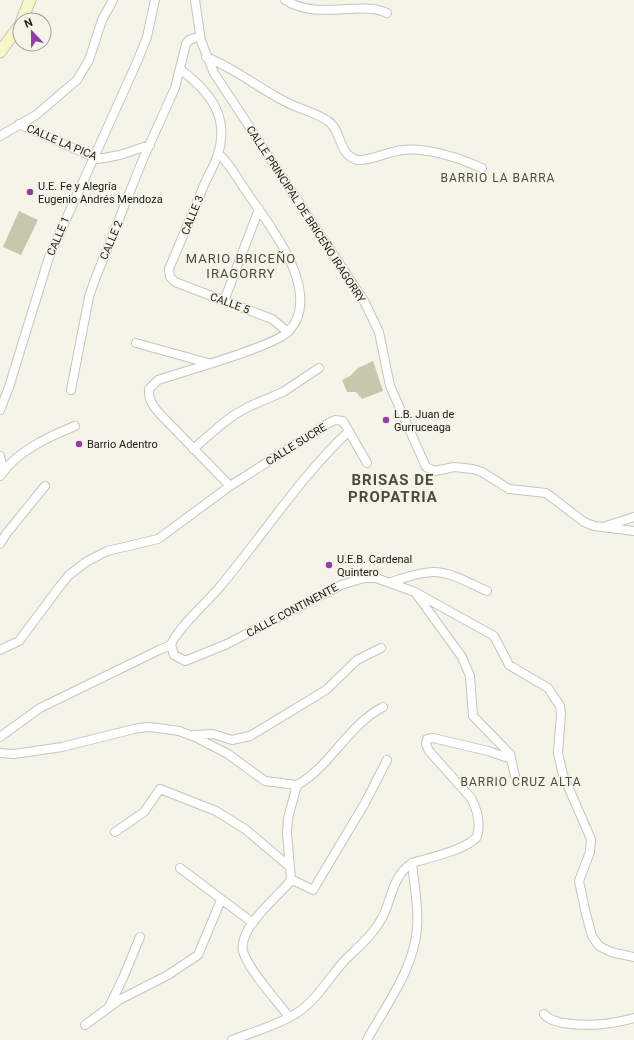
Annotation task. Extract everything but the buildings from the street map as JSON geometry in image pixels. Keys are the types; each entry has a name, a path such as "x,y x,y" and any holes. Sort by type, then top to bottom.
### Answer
{"main road":[{"path":"25,12 30,0"},
{"path":"0,52 12,36"}],"street":[{"path":"0,136 36,115 77,80 89,60 102,20 113,0"},
{"name":"CALLE 1","path":"0,407 9,387 49,257 142,50 147,37 155,0"},
{"name":"CALLE PRINCIPAL DE BRICEÑO IRAGORRY","path":"195,0 200,36 206,57 214,73 364,301 379,332 390,386 426,467 435,471 454,467 473,469 482,472 509,489 546,493 584,522 604,527 634,531"},
{"path":"285,0 295,5 320,11 354,8 374,9 386,13"},
{"name":"CALLE 2","path":"71,390 89,297 94,282 143,159 176,88 186,44 189,40 200,36"},
{"path":"206,57 227,66 285,102 328,121 335,129 344,151 349,156 358,160 365,160 388,152 416,150 455,159 482,168"},
{"name":"CALLE 3","path":"170,277 169,269 218,153 221,128 216,107 206,90 180,69"},
{"name":"CALLE LA PICA","path":"19,124 94,158 120,155 150,145"},
{"path":"0,650 19,641 69,575 86,562 107,551 158,539 230,486 152,405 149,399 149,389 158,380 271,342 288,332 296,318 299,308 296,280 284,246 230,166 218,153"},
{"path":"224,301 259,209"},
{"name":"CALLE 5","path":"170,277 175,282 272,319 288,332"},
{"path":"136,343 208,363"},
{"path":"193,449 234,415 250,406 283,392 319,368"},
{"name":"CALLE SUCRE","path":"230,486 335,420 344,421 367,463"},
{"path":"2,473 13,460 24,451 59,432 75,426"},
{"path":"0,737 40,708 171,645 178,633 218,588 323,458 349,431"},
{"path":"0,456 2,473"},
{"path":"0,544 15,522 46,486"},
{"path":"604,527 634,517"},
{"path":"391,582 422,573 435,572 449,575 487,591"},
{"name":"CALLE CONTINENTE","path":"171,645 174,655 179,659 192,659 227,644 315,597 354,580 376,578 391,582 415,592 494,636 509,664 548,688 560,706 561,714 558,753 563,775 591,839 590,852 579,881 586,914 594,941 599,946 611,952 634,957"},
{"path":"415,592 447,634 467,667 470,676 473,716 504,746 511,759 515,776"},
{"path":"191,735 213,734 232,740 250,736 326,690 357,660 381,648"},
{"path":"0,753 14,754 62,747 147,727 179,731 191,735 228,754 265,781 297,785 309,778 362,722 374,712 383,708"},
{"path":"232,1040 289,1017 305,1007 346,959 364,943 382,918 397,878 402,870 412,863 473,842 478,837 478,816 471,798 429,751 426,744 427,739 433,738 488,751 511,759"},
{"path":"290,879 313,890 365,803 386,760"},
{"path":"289,1017 251,967 243,952 244,939 253,923 288,884 290,879 287,833 288,818 297,785"},
{"path":"115,832 144,812 160,790 216,811 245,829 290,867"},
{"path":"367,1040 404,976 416,938 418,927 412,863"},
{"path":"180,868 253,923"},
{"path":"85,1025 118,1000 168,975 198,955 221,900"},
{"path":"109,1007 124,978 140,937"},
{"path":"544,1014 546,1018 557,1022 581,1026 611,1024 634,1018"}],"green space":[{"path":"19,211 38,220 21,255 3,247"},
{"path":"373,361 383,391 362,399 356,392 347,392 342,380 350,376 358,368"}],"place":[{"name":"U.E. Fe y Alegría Eugenio Andrés Mendoza","path":"30,192"},
{"name":"L.B. Juan de Gurruceaga","path":"386,420"},
{"name":"Barrio Adentro","path":"79,444"},
{"name":"U.E.B. Cardenal Quintero","path":"329,565"}],"district":[{"name":"BARRIO LA BARRA","path":"498,178"},
{"name":"MARIO BRICEÑO IRAGORRY","path":"241,266"},
{"name":"BRISAS DE PROPATRIA","path":"393,488"},
{"name":"BARRIO CRUZ ALTA","path":"521,782"}]}
